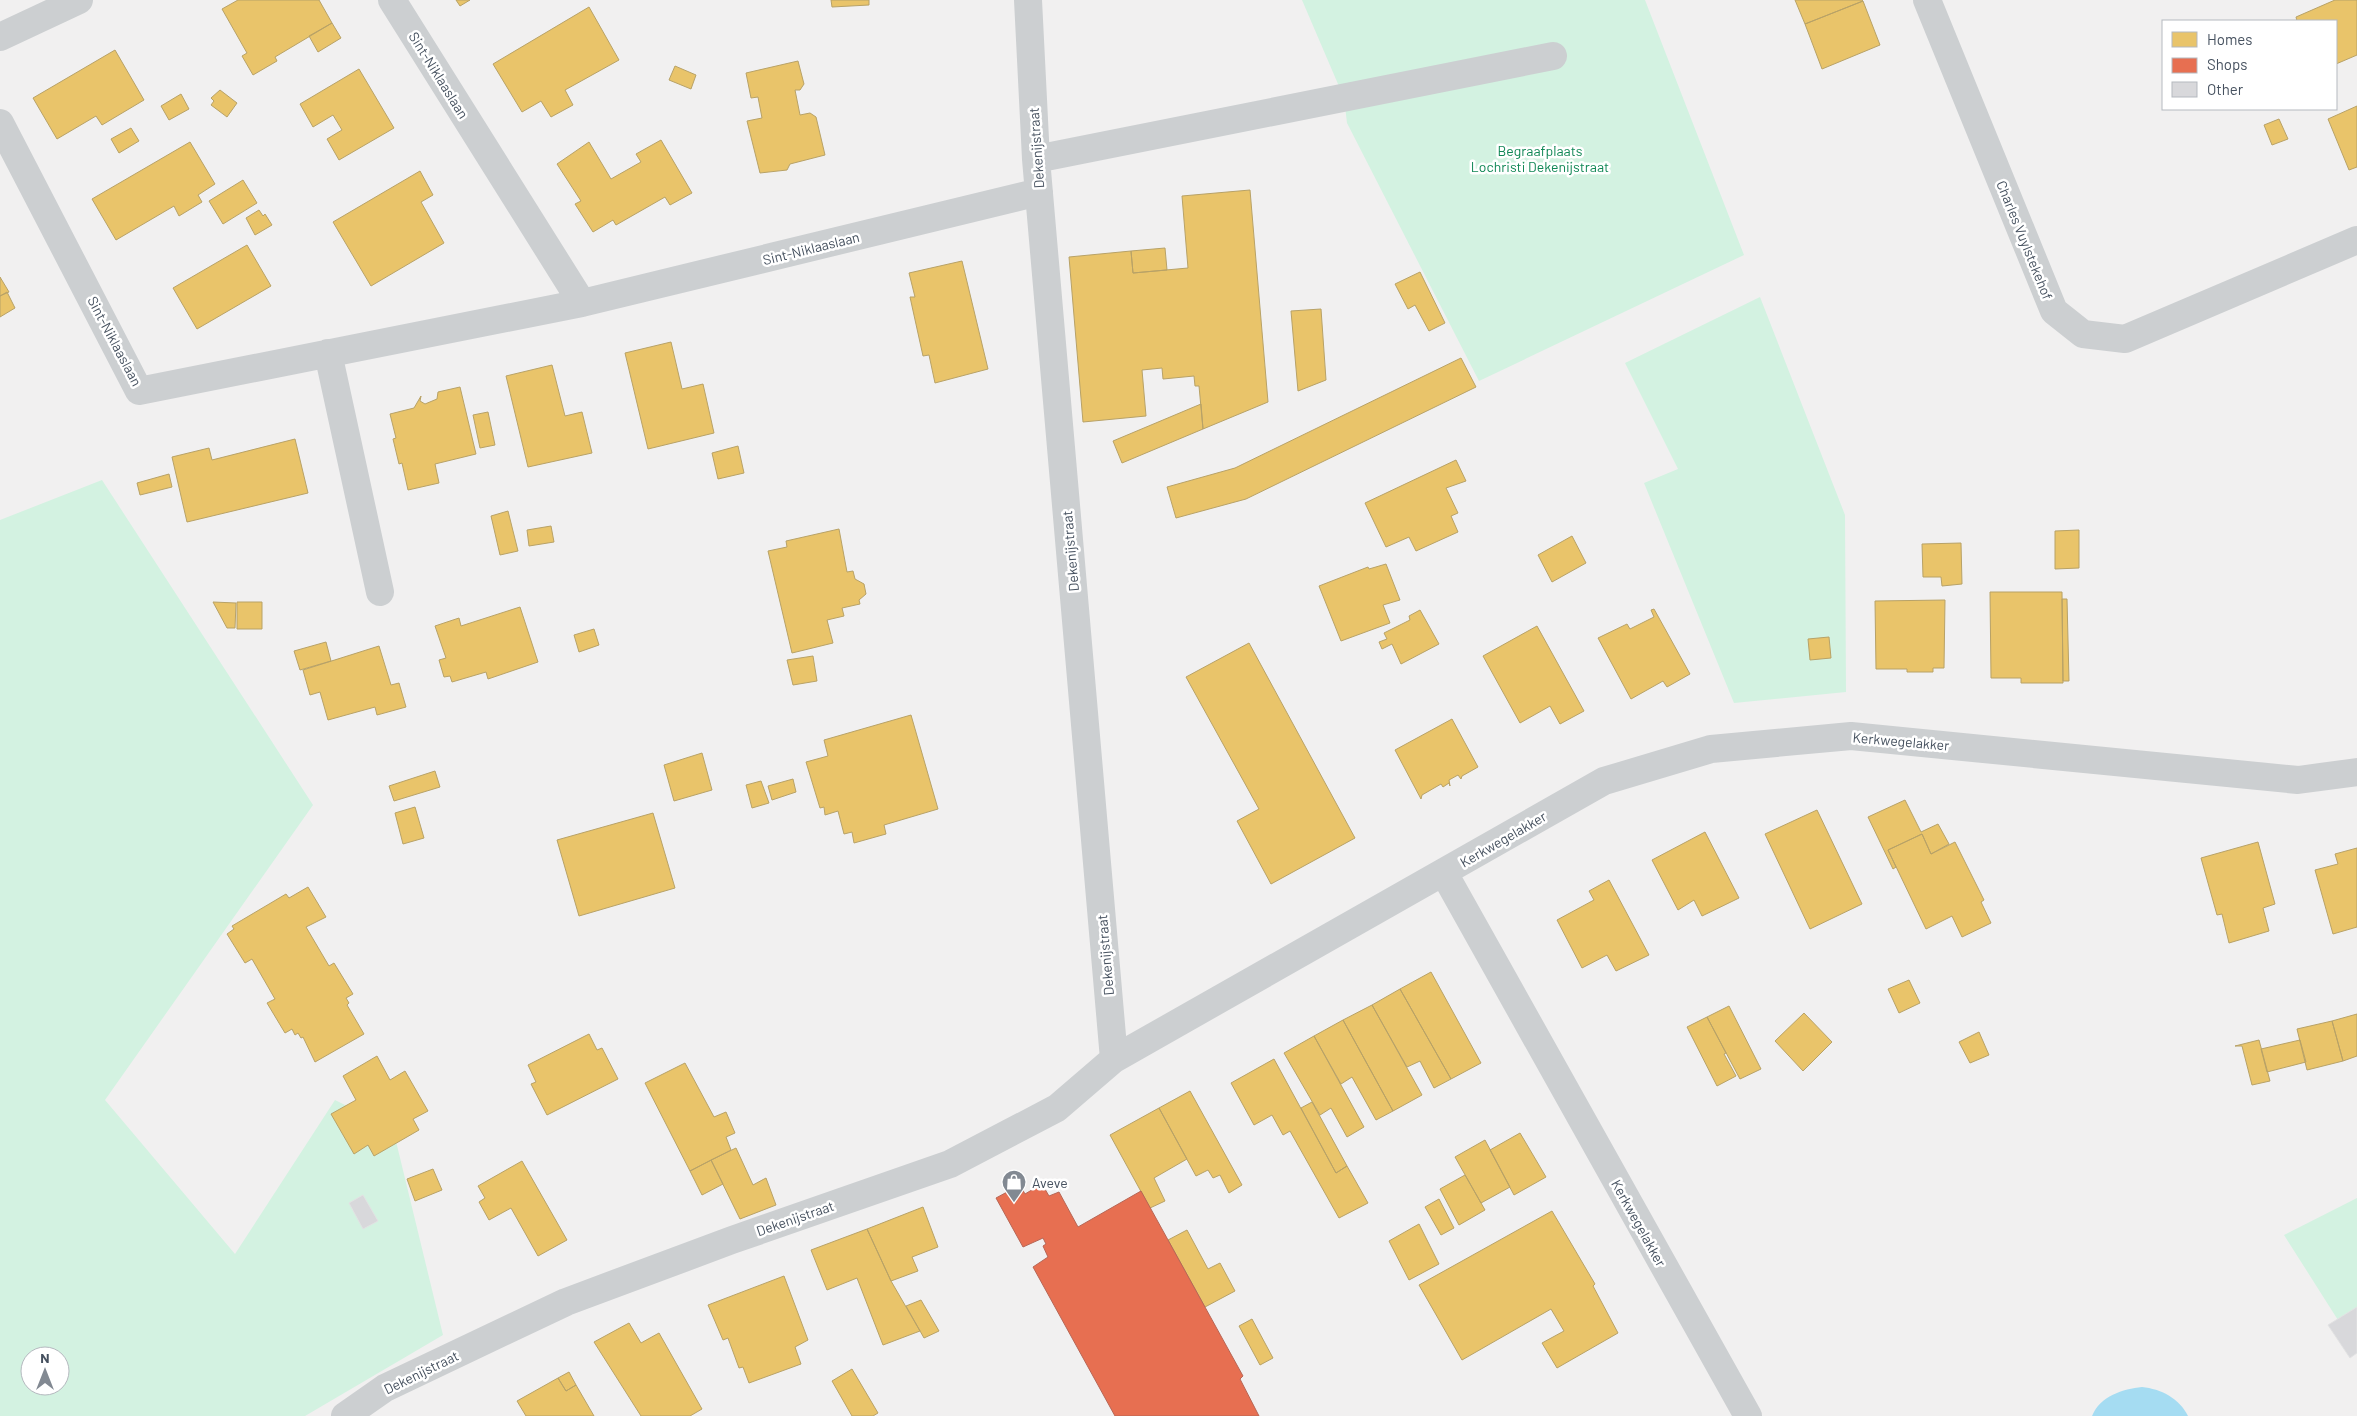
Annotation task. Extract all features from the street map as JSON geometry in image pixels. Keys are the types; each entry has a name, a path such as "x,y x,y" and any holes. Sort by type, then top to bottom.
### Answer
{"street":[{"path":"0,37 79,0"},
{"name":"Sint-Niklaaslaan","path":"392,0 582,303"},
{"name":"Dekenijstraat","path":"345,1416 386,1388 566,1302 732,1240 950,1164 1057,1108 1114,1059 1036,159 1028,0"},
{"name":"Charles Vuylstekehof","path":"1927,0 2054,311 2083,334 2125,339 2357,240"},
{"path":"1036,159 1553,56"},
{"name":"Sint-Niklaaslaan","path":"0,123 139,390 582,303 1039,192"},
{"path":"328,353 380,592"},
{"name":"Kerkwegelakker","path":"1114,1059 1604,781 1711,749 1852,736 2298,780 2357,772"},
{"name":"Kerkwegelakker","path":"1444,873 1748,1416"}],"green space":[{"name":"Begraafplaats Lochristi Dekenijstraat","path":"1302,0 1645,0 1744,255 1479,381 1347,123 1344,98"},
{"path":"1760,297 1845,515 1846,692 1734,703 1644,483 1678,469 1625,363"},
{"path":"102,480 313,805 105,1100 235,1254 335,1100 393,1129 443,1335 305,1416 0,1416 0,520"},
{"path":"2357,1198 2357,1350 2284,1235"}],"water":[{"path":"2142,1387 2163,1392 2180,1404 2188,1416 2092,1416 2106,1399 2120,1392"}],"building: Homes":[{"path":"238,0 319,0 332,23 275,57 277,61 253,75 242,56 247,53 222,9"},
{"path":"456,0 470,0 460,6"},
{"path":"831,0 869,0 869,5 832,7"},
{"path":"1795,0 1862,0 1863,1 1805,24"},
{"path":"2335,0 2357,0 2357,55 2337,64 2337,20 2297,20 2296,17"},
{"path":"1863,1 1880,45 1822,69 1805,24"},
{"path":"589,7 619,60 565,90 573,105 551,117 541,101 522,112 493,64"},
{"path":"332,23 341,38 318,52 309,36"},
{"path":"115,50 144,100 102,125 96,116 57,139 33,98"},
{"path":"798,61 804,84 800,90 795,90 800,115 810,113 816,117 825,155 790,164 787,170 760,173 747,121 762,118 758,97 751,98 746,73"},
{"path":"675,66 696,75 691,89 669,80"},
{"path":"359,69 394,128 339,160 327,139 342,130 333,115 313,127 300,104"},
{"path":"220,90 237,103 227,117 211,105 214,101 211,98"},
{"path":"181,94 189,109 169,120 161,106"},
{"path":"2357,106 2357,167 2349,170 2328,119"},
{"path":"2279,119 2288,139 2272,145 2264,125"},
{"path":"131,128 139,141 119,153 111,139"},
{"path":"661,140 692,193 670,205 665,197 616,225 613,220 593,232 575,204 581,201 557,164 589,142 611,179 641,162 636,154"},
{"path":"190,142 215,184 198,195 202,202 179,216 174,206 116,240 92,199"},
{"path":"420,171 433,195 421,202 444,243 371,286 333,222"},
{"path":"243,180 257,203 223,224 209,201"},
{"path":"1250,190 1268,402 1203,429 1199,386 1195,386 1194,376 1163,379 1162,368 1142,370 1146,416 1083,422 1069,257 1131,251 1133,273 1188,268 1182,196"},
{"path":"259,210 263,216 265,214 272,225 255,235 246,218"},
{"path":"247,245 271,286 197,329 173,288"},
{"path":"1165,248 1167,270 1133,273 1131,251"},
{"path":"962,261 988,369 935,383 929,355 923,356 910,297 915,297 909,273"},
{"path":"1420,272 1445,323 1429,331 1415,305 1408,309 1395,284"},
{"path":"0,277 9,292 0,296"},
{"path":"7,292 15,308 0,317 0,296"},
{"path":"1321,309 1326,380 1298,391 1291,311"},
{"path":"671,342 682,389 703,384 714,433 648,449 625,353"},
{"path":"1461,358 1476,387 1246,499 1176,518 1167,487 1235,468"},
{"path":"552,365 565,416 582,412 592,453 528,467 506,376"},
{"path":"460,387 476,454 435,464 439,483 408,490 402,463 399,464 393,439 396,438 390,414 414,408 421,396 420,401 425,404 437,399 438,392"},
{"path":"1201,404 1203,429 1122,463 1113,441"},
{"path":"488,412 495,445 480,448 473,415"},
{"path":"295,439 308,493 187,522 172,457 209,448 212,460"},
{"path":"738,446 744,473 718,479 712,453"},
{"path":"1456,460 1466,481 1446,488 1458,513 1451,516 1458,532 1416,551 1409,537 1386,547 1365,503"},
{"path":"169,474 172,487 140,495 137,483"},
{"path":"508,511 518,551 500,555 491,516"},
{"path":"551,526 554,542 529,546 527,530"},
{"path":"839,529 847,572 853,571 855,579 864,584 866,594 859,600 860,604 842,608 844,616 827,620 833,643 792,653 768,551 787,547 786,541"},
{"path":"2079,530 2079,568 2055,569 2055,531"},
{"path":"1572,536 1586,563 1552,582 1538,555"},
{"path":"1961,543 1962,584 1942,586 1941,577 1923,577 1922,544"},
{"path":"1386,564 1400,600 1383,605 1390,623 1341,641 1319,586 1368,567 1369,569"},
{"path":"1990,592 2062,592 2063,683 2021,683 2021,678 1991,678"},
{"path":"2062,599 2067,599 2069,681 2063,681"},
{"path":"1945,600 1944,668 1933,668 1933,672 1907,672 1907,669 1876,669 1875,601"},
{"path":"213,602 236,603 235,628 227,628"},
{"path":"237,602 262,602 262,629 237,629"},
{"path":"520,607 538,662 488,679 486,672 452,682 450,676 444,677 439,660 446,658 435,626 459,618 461,626"},
{"path":"1654,609 1690,674 1667,687 1663,681 1631,699 1598,638 1627,624 1630,629 1654,617 1651,610"},
{"path":"1420,610 1439,644 1401,664 1392,644 1382,649 1379,642 1387,639 1384,633 1410,620 1409,616"},
{"path":"1537,626 1584,711 1560,724 1550,706 1520,723 1483,656"},
{"path":"594,629 599,645 579,652 574,635"},
{"path":"1829,637 1831,658 1810,660 1808,639"},
{"path":"326,642 331,661 300,670 294,651"},
{"path":"1249,643 1355,838 1271,884 1237,821 1259,809 1186,677"},
{"path":"379,646 391,685 399,683 406,707 377,715 375,707 328,720 320,692 310,695 303,670"},
{"path":"813,656 817,681 793,685 787,660"},
{"path":"911,715 938,809 884,825 886,834 854,843 852,832 844,834 838,811 825,815 824,807 820,808 806,762 828,756 824,740"},
{"path":"1452,719 1478,767 1462,776 1461,779 1458,775 1449,780 1450,786 1449,783 1443,787 1441,784 1422,795 1421,799 1395,750"},
{"path":"702,753 712,790 674,801 664,765"},
{"path":"435,771 440,787 394,801 389,786"},
{"path":"793,779 796,792 772,800 768,786"},
{"path":"761,781 769,803 752,808 746,785"},
{"path":"1905,800 1921,832 1938,824 1949,844 1931,854 1922,834 1888,850 1896,867 1893,869 1868,817"},
{"path":"415,807 424,838 403,844 395,813"},
{"path":"1817,810 1862,904 1810,929 1765,834"},
{"path":"653,813 675,888 579,916 557,840"},
{"path":"1705,832 1739,898 1702,916 1694,900 1678,910 1652,860"},
{"path":"1922,834 1931,854 1955,842 1984,900 1981,902 1991,923 1962,937 1952,916 1926,929 1888,850"},
{"path":"2258,842 2275,904 2263,908 2269,931 2229,943 2222,914 2217,915 2201,858"},
{"path":"2357,848 2357,927 2333,934 2315,870 2338,864 2335,854"},
{"path":"1609,880 1649,955 1616,971 1607,955 1582,968 1557,920 1594,900 1589,891"},
{"path":"308,887 326,917 306,927 329,966 334,963 353,994 346,998 349,1003 347,1005 364,1034 315,1062 303,1037 301,1038 298,1033 295,1035 292,1029 285,1033 267,1003 275,999 252,959 245,963 227,934 234,929 232,926 286,894 289,898"},
{"path":"1431,972 1481,1063 1451,1079 1400,989"},
{"path":"1909,980 1920,1003 1899,1013 1888,989"},
{"path":"1400,989 1451,1079 1434,1088 1420,1061 1407,1067 1372,1005"},
{"path":"1372,1005 1422,1095 1393,1111 1343,1020"},
{"path":"1729,1006 1761,1069 1740,1079 1707,1017"},
{"path":"1804,1013 1832,1042 1803,1071 1775,1041"},
{"path":"2357,1014 2357,1056 2343,1061 2332,1021"},
{"path":"1707,1017 1736,1076 1717,1086 1687,1027"},
{"path":"1343,1020 1393,1111 1376,1120 1352,1077 1341,1084 1314,1036"},
{"path":"2332,1021 2343,1061 2307,1070 2297,1029"},
{"path":"1979,1032 1989,1055 1970,1063 1959,1042"},
{"path":"589,1034 597,1050 602,1048 618,1079 547,1115 531,1084 536,1082 528,1065"},
{"path":"1314,1036 1364,1127 1347,1137 1331,1108 1320,1115 1284,1053"},
{"path":"2259,1040 2270,1081 2252,1085 2242,1046 2235,1046"},
{"path":"2300,1040 2306,1062 2267,1072 2261,1049"},
{"path":"377,1056 390,1080 405,1071 428,1111 413,1119 419,1130 374,1156 368,1145 354,1154 331,1114 356,1100 343,1076"},
{"path":"1274,1059 1336,1173 1347,1166 1368,1203 1339,1218 1290,1131 1283,1135 1272,1115 1254,1125 1231,1083"},
{"path":"685,1063 714,1117 726,1112 735,1133 726,1137 731,1150 690,1171 645,1083"},
{"path":"1190,1091 1242,1185 1229,1193 1220,1175 1213,1178 1208,1170 1196,1176 1159,1108"},
{"path":"1312,1102 1347,1166 1336,1173 1301,1108"},
{"path":"1159,1108 1187,1159 1154,1178 1165,1201 1150,1208 1110,1135"},
{"path":"1520,1133 1546,1177 1514,1195 1490,1150"},
{"path":"1485,1140 1510,1187 1481,1203 1455,1157"},
{"path":"736,1148 753,1185 766,1178 776,1205 740,1219 711,1160"},
{"path":"711,1160 723,1184 702,1195 690,1171"},
{"path":"522,1161 567,1240 538,1256 511,1208 489,1220 479,1202 485,1198 478,1186"},
{"path":"433,1169 442,1190 415,1201 407,1179"},
{"path":"1465,1175 1485,1210 1459,1225 1440,1189"},
{"path":"1439,1199 1454,1228 1441,1235 1425,1207"},
{"path":"923,1207 938,1247 912,1257 918,1271 891,1281 867,1229"},
{"path":"1552,1211 1595,1284 1593,1286 1618,1333 1557,1368 1542,1343 1564,1331 1551,1309 1462,1360 1419,1285"},
{"path":"1419,1224 1439,1264 1409,1280 1389,1241"},
{"path":"867,1229 891,1281 920,1331 883,1345 857,1278 827,1290 811,1250"},
{"path":"1187,1230 1208,1269 1220,1263 1235,1291 1205,1307 1168,1240"},
{"path":"784,1276 808,1340 795,1347 801,1364 749,1383 743,1367 739,1368 728,1338 723,1340 708,1305"},
{"path":"921,1300 939,1331 924,1338 906,1306"},
{"path":"1252,1319 1273,1358 1260,1365 1239,1326"},
{"path":"629,1323 641,1343 659,1333 702,1409 690,1416 641,1416 594,1342"},
{"path":"852,1369 878,1413 873,1416 852,1416 832,1381"},
{"path":"569,1372 576,1385 566,1391 558,1378"},
{"path":"558,1378 566,1391 576,1385 594,1416 526,1416 517,1401"}],"building: Shops":[{"path":"1042,1184 1049,1196 1059,1192 1078,1227 1141,1191 1243,1376 1240,1379 1259,1416 1115,1416 1033,1267 1048,1257 1043,1246 1046,1244 1043,1238 1023,1247 996,1198 1020,1185 1025,1194"}],"building: Other":[{"path":"363,1195 378,1221 363,1229 349,1203"},
{"path":"2357,1307 2357,1353 2350,1358 2328,1325"}],"place":[{"name":"Aveve","path":"1014,1203"}]}
